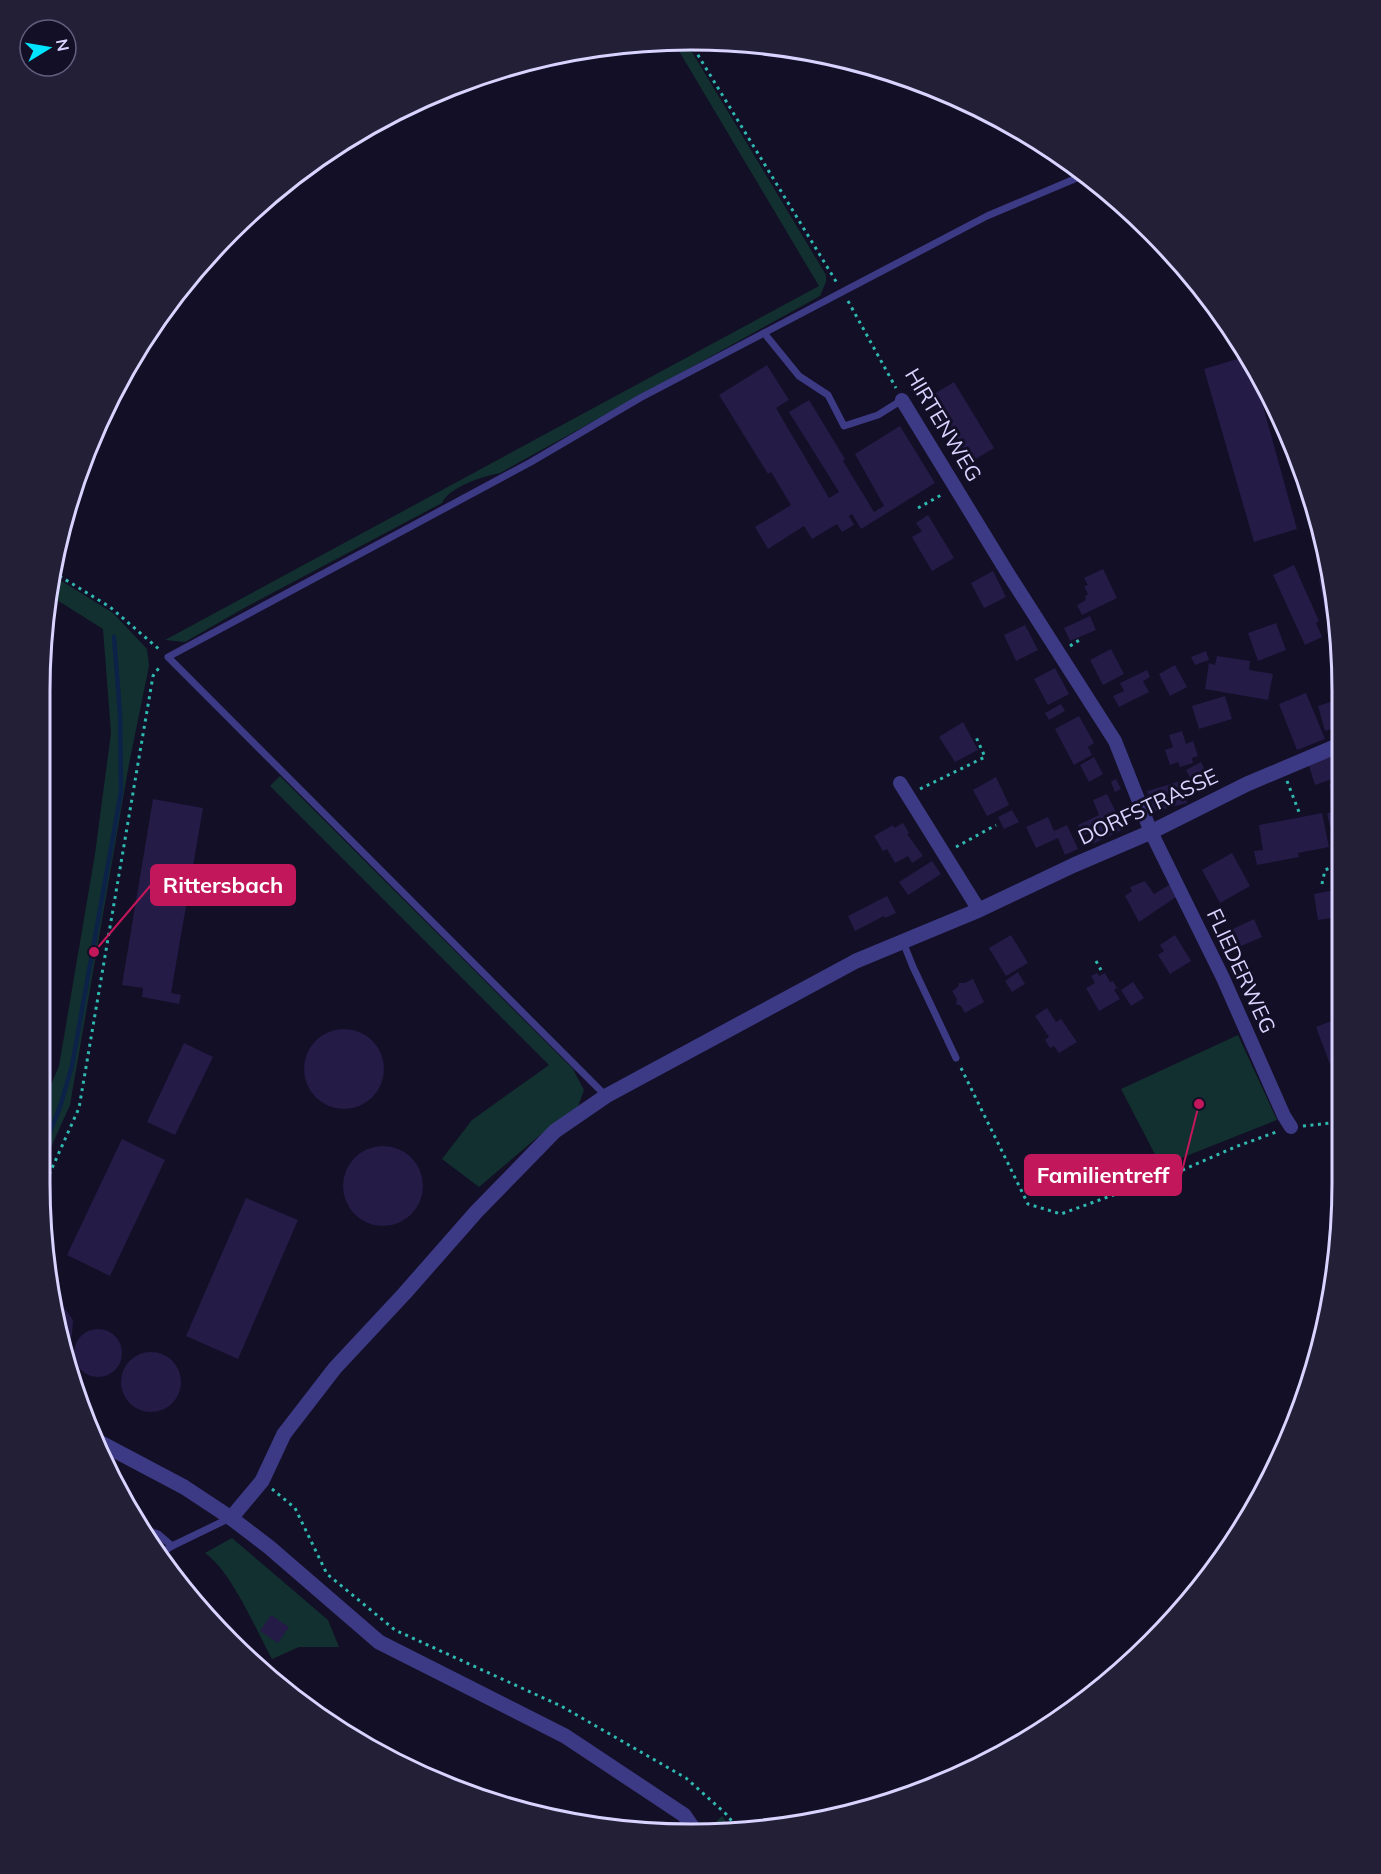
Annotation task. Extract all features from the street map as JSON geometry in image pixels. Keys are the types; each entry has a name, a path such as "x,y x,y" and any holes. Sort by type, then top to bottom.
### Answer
{"street":[{"name":"HIRTENWEG","path":"902,400 1115,741 1151,832"},
{"name":"DORFSTRASSE","path":"231,1518 262,1481 284,1434 335,1368 477,1211 555,1131 606,1096 856,961 979,910 1151,832 1246,784 1332,748"},
{"path":"900,783 979,910"},
{"name":"FLIEDERWEG","path":"1151,832 1223,978 1284,1116 1291,1127"},
{"path":"106,1446 184,1487 231,1518 269,1547 379,1642 565,1736 684,1815 690,1824"}],"lane":[{"path":"606,1096 168,657 511,473 640,398 842,291 987,216 1076,178"},
{"path":"764,333 799,376 828,395 844,426 878,415 902,400"},
{"path":"903,942 956,1058"},
{"path":"165,1550 231,1518"},
{"path":"153,1532 172,1546"}],"path":[{"name":"HIRTENWEG","path":"695,50 842,291 902,400"},
{"path":"918,508 955,487"},
{"path":"50,1172 80,1108 153,676 168,657 110,607 60,576"},
{"path":"908,795 985,757 976,737"},
{"path":"1282,768 1299,812"},
{"path":"944,853 996,825"},
{"path":"1322,884 1325,870 1332,867"},
{"path":"1096,962 1101,970"},
{"path":"956,1058 1028,1204 1061,1214 1291,1127 1332,1123"},
{"path":"262,1481 295,1508 327,1574 395,1630 561,1706 686,1778 733,1823"}],"green space":[{"path":"679,50 691,50 826,275 826,282 820,296 500,473 459,487 442,503 185,642 165,640 819,286"},
{"path":"60,580 113,613 147,649 149,666 129,764 70,1105 50,1150 50,1087 59,1066 95,854 111,733 103,629 56,600"},
{"path":"280,776 573,1069 584,1090 578,1107 539,1136 479,1187 442,1159 472,1120 549,1065 270,786"},
{"path":"1238,1035 1277,1120 1161,1166 1121,1089"},
{"path":"232,1538 328,1620 339,1647 299,1647 272,1659 234,1587 205,1553"},
{"path":"722,1816 727,1823 715,1823"}],"building":[{"path":"1239,359 1246,370 1261,400 1297,529 1254,542 1204,369"},
{"path":"767,365 789,400 776,408 829,498 839,492 789,412 809,400 874,512 884,506 855,454 900,426 935,483 861,529 852,514 849,516 854,525 842,532 837,524 812,539 804,526 768,549 755,527 791,505 771,472 768,474 719,395"},
{"path":"954,382 994,448 969,463 929,397"},
{"path":"928,515 954,558 932,571 912,537 922,531 916,523"},
{"path":"1294,565 1319,621 1316,623 1322,637 1305,645 1273,575"},
{"path":"1103,569 1117,598 1082,615 1077,605 1086,600 1085,596 1088,594 1084,586 1088,585 1084,578"},
{"path":"993,571 1006,597 984,608 971,583"},
{"path":"1319,579 1321,579 1328,626"},
{"path":"1090,616 1096,630 1070,641 1064,628"},
{"path":"1276,623 1286,650 1258,661 1248,633"},
{"path":"1025,625 1038,650 1016,661 1004,635"},
{"path":"1111,649 1124,674 1103,685 1090,660"},
{"path":"1206,651 1209,660 1195,665 1191,657"},
{"path":"1217,656 1250,661 1249,670 1273,674 1268,700 1205,689 1209,663 1215,665"},
{"path":"1175,665 1187,687 1170,696 1159,674"},
{"path":"1055,668 1069,694 1048,705 1034,679"},
{"path":"1147,670 1150,677 1143,681 1149,692 1119,707 1113,696 1124,691 1120,683"},
{"path":"1306,693 1325,739 1297,750 1279,704"},
{"path":"1225,696 1232,719 1199,729 1192,706"},
{"path":"1332,702 1332,729 1325,731 1318,706"},
{"path":"1061,704 1065,711 1049,720 1045,713"},
{"path":"1079,716 1094,743 1088,747 1092,755 1074,765 1055,729"},
{"path":"963,722 978,750 955,762 939,737"},
{"path":"1182,731 1186,744 1193,741 1198,756 1192,758 1193,763 1180,767 1178,762 1170,765 1165,750 1173,747 1169,735"},
{"path":"1332,755 1332,779 1315,785 1308,763"},
{"path":"1094,757 1103,774 1089,782 1080,765"},
{"path":"1201,762 1210,781 1195,788 1186,770"},
{"path":"996,777 1009,805 987,816 973,790"},
{"path":"1116,779 1121,789 1115,792 1111,782"},
{"path":"1181,781 1187,803 1153,812 1147,791"},
{"path":"1107,794 1124,829 1093,844 1088,833 1083,836 1078,825 1099,815 1093,800"},
{"path":"153,799 203,808 171,993 181,995 179,1004 142,997 143,988 122,985"},
{"path":"1012,810 1019,822 1004,829 998,817"},
{"path":"1332,812 1332,826 1330,827 1327,813"},
{"path":"1322,813 1329,847 1298,853 1299,857 1257,865 1254,851 1263,850 1259,825"},
{"path":"1048,817 1054,831 1067,825 1078,849 1065,855 1058,838 1036,848 1026,827"},
{"path":"903,823 909,833 907,834 923,856 912,863 908,856 895,863 887,849 883,851 874,836 893,825 894,828"},
{"path":"1232,853 1250,886 1220,903 1202,870"},
{"path":"932,861 941,874 908,895 899,882"},
{"path":"1145,881 1154,894 1169,885 1176,897 1139,922 1125,896 1132,891 1130,887"},
{"path":"1332,891 1332,918 1318,920 1314,894"},
{"path":"887,896 896,913 885,918 884,916 855,931 848,916"},
{"path":"1254,919 1262,937 1225,953 1218,936"},
{"path":"1011,935 1028,963 1006,976 989,948"},
{"path":"1175,935 1191,961 1170,974 1158,955 1164,951 1160,945"},
{"path":"1018,972 1025,984 1012,992 1005,981"},
{"path":"1097,973 1099,976 1105,973 1110,982 1113,981 1117,988 1114,990 1120,999 1099,1011 1086,988 1095,983 1091,976"},
{"path":"973,979 984,1002 965,1013 961,1006 956,1004 957,999 952,991 958,987 959,983"},
{"path":"1133,982 1144,998 1131,1006 1121,990"},
{"path":"1047,1008 1056,1022 1061,1019 1077,1042 1059,1053 1054,1046 1050,1048 1045,1040 1049,1037 1035,1016"},
{"path":"1332,1021 1332,1069 1316,1027"},
{"path":"344,1029 359,1032 372,1041 381,1054 384,1069 381,1084 372,1097 359,1106 344,1109 329,1106 316,1097 307,1084 304,1069 307,1054 316,1041 329,1032"},
{"path":"184,1043 213,1057 175,1135 147,1122"},
{"path":"122,1139 165,1160 110,1276 67,1255"},
{"path":"383,1146 398,1149 411,1158 420,1171 423,1186 420,1201 411,1214 398,1223 383,1226 368,1223 355,1214 346,1201 343,1186 346,1171 355,1158 368,1149"},
{"path":"246,1198 298,1220 238,1359 186,1336"},
{"path":"61,1306 73,1320 72,1335 69,1340"},
{"path":"93,1329 103,1329 115,1336 122,1348 122,1358 115,1370 103,1377 93,1377 78,1366 74,1358 74,1348 85,1333"},
{"path":"151,1352 172,1361 181,1382 172,1403 151,1412 130,1403 121,1382 130,1361"},
{"path":"271,1615 289,1627 278,1643 260,1631"}],"waterway":[{"path":"50,1132 72,1066 121,792 120,713 114,637"}],"place":[{"name":"Rittersbach","path":"94,952"},
{"name":"Familientreff","path":"1199,1104"}]}
